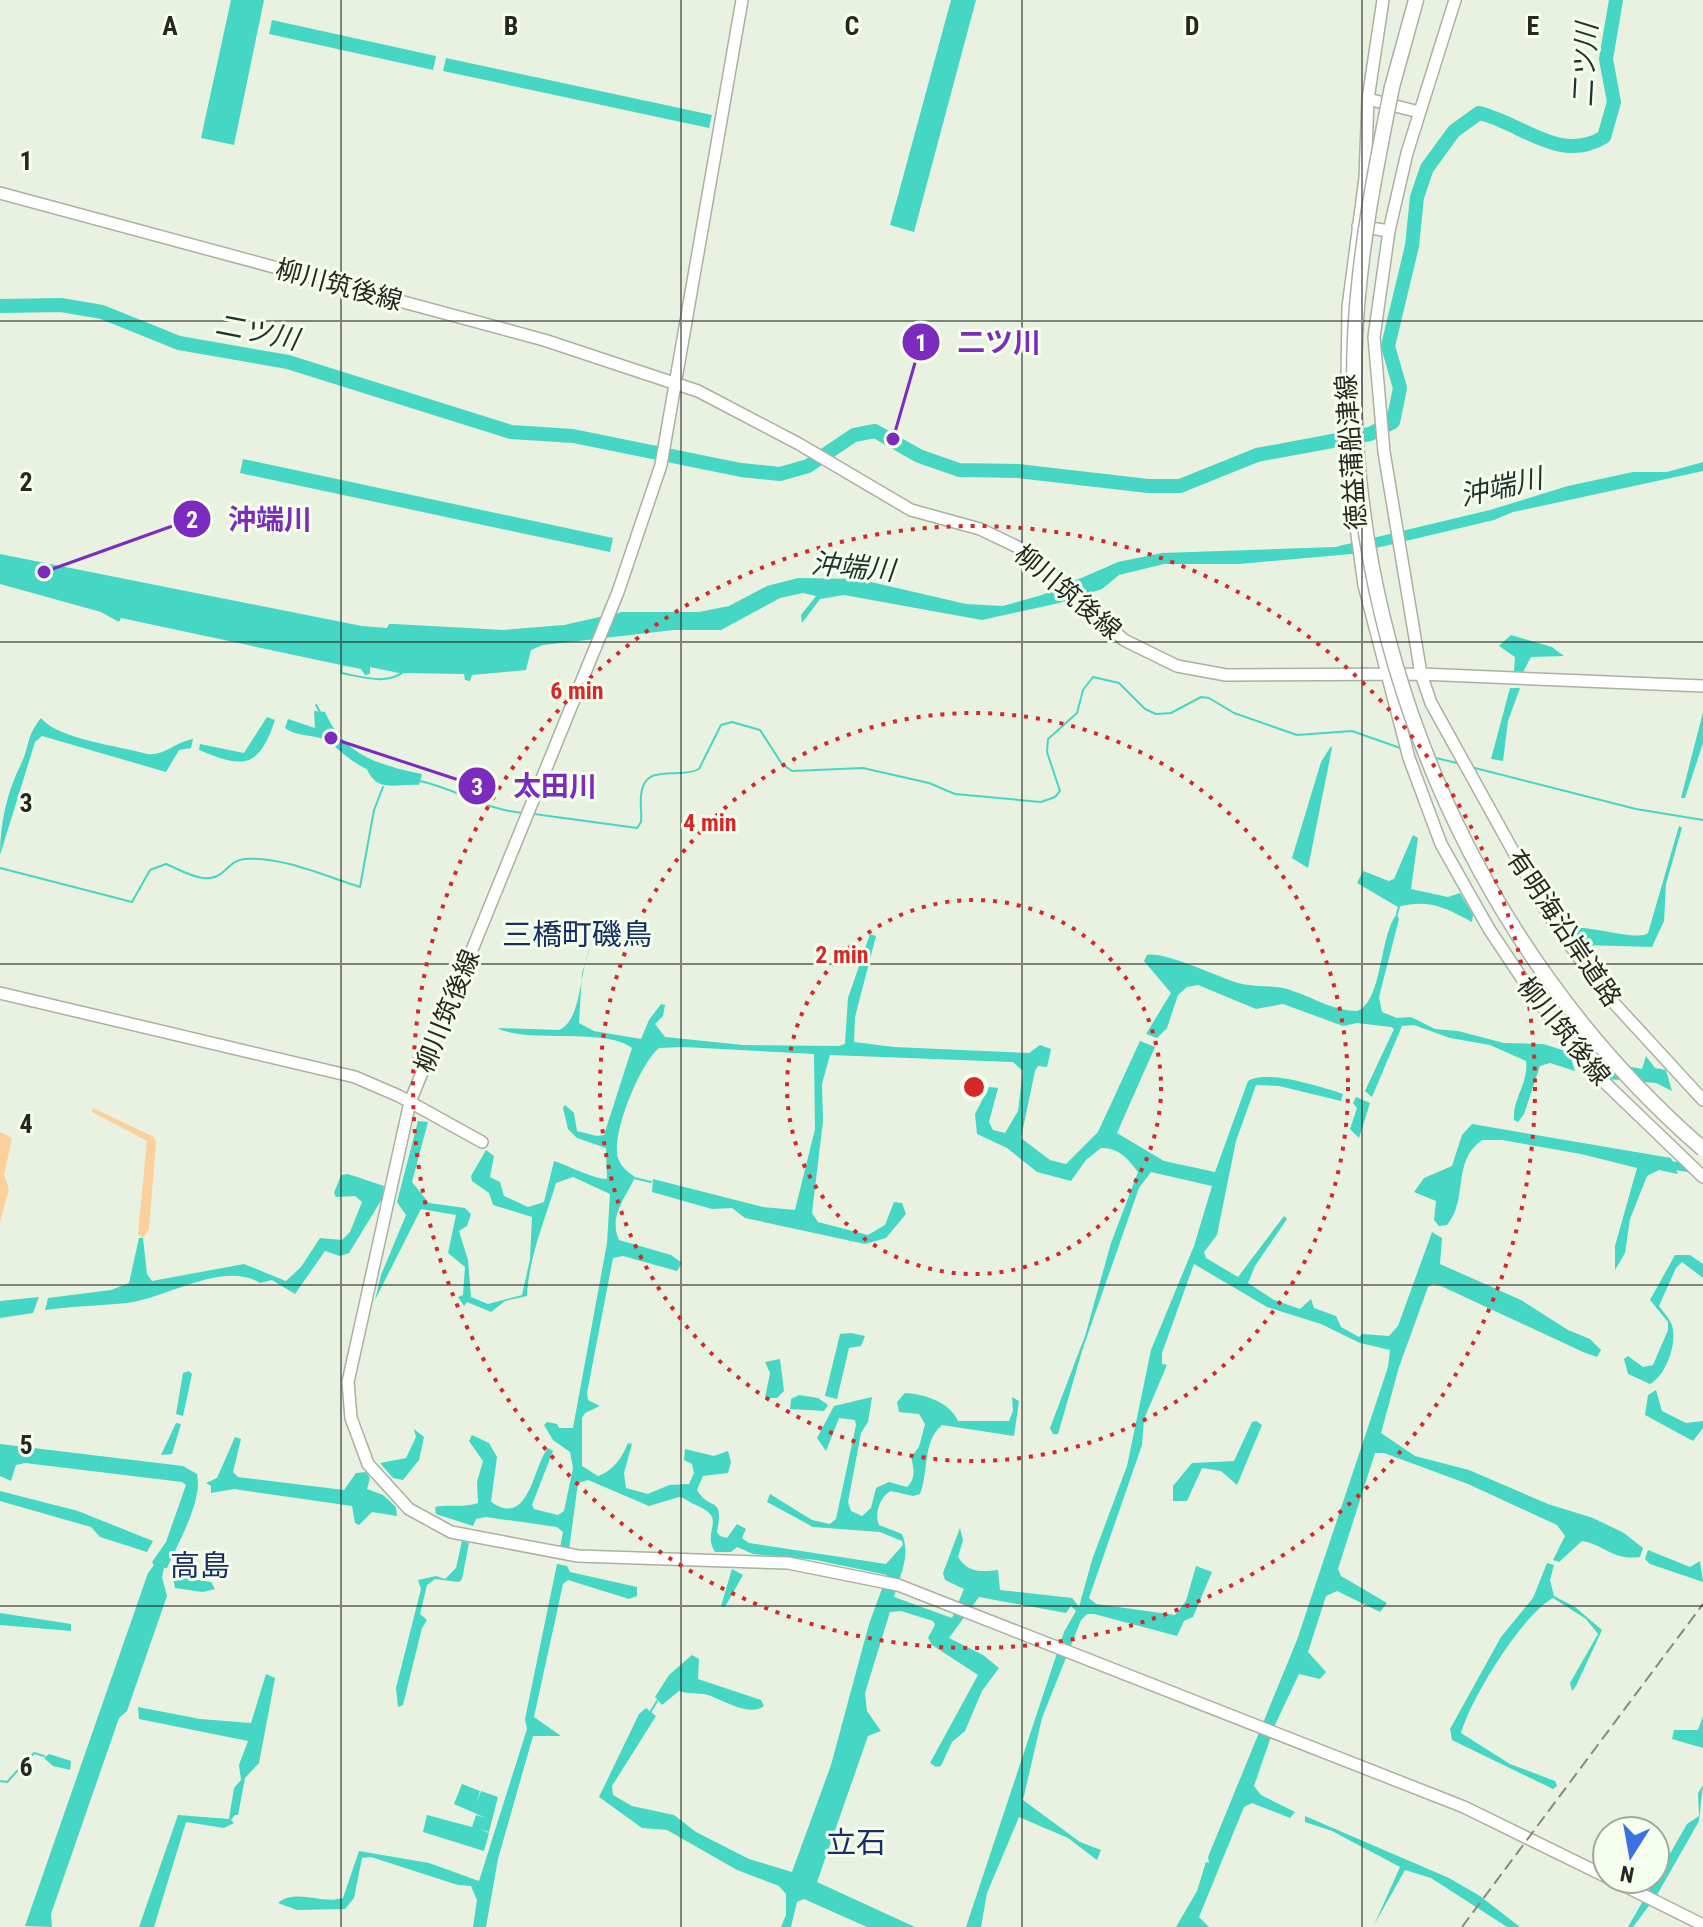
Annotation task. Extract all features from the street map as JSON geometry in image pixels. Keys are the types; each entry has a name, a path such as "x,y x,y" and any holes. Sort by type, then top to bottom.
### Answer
{"highway":[{"path":"1400,62 1410,0"},
{"path":"1418,0 1394,88 1363,248 1355,386 1365,521 1391,650 1407,705 1444,797 1504,913 1574,1015 1629,1078 1703,1149"},
{"path":"1394,88 1369,235 1359,386 1370,520 1382,590 1411,703 1461,826 1531,949 1604,1043 1703,1143"}],"main road":[{"path":"675,386 742,0"},
{"name":"徳益蒲船津線","path":"1383,0 1368,99 1365,178 1348,307 1344,398 1351,509 1362,577 1389,675"},
{"name":"徳益蒲船津線","path":"1421,674 1384,452 1374,337 1389,231 1419,112 1454,1"},
{"path":"1368,99 1419,112"},
{"name":"柳川筑後線","path":"0,193 544,340 675,386 698,391 799,444 911,510 1004,539 1043,563 1116,634 1158,658 1197,671 1237,675 1421,674 1703,686"},
{"path":"1358,226 1389,231"},
{"name":"柳川筑後線","path":"0,993 330,1071 376,1085 410,1102 614,599 661,465 675,386"},
{"name":"有明海沿岸道路","path":"1421,674 1449,739 1548,914 1602,990 1703,1100"},
{"name":"柳川筑後線","path":"1389,675 1409,758 1441,844 1489,929 1533,995 1599,1077 1703,1177"},
{"path":"482,1142 410,1102 348,1382 351,1418 368,1464 409,1509 451,1532 522,1548 635,1560 731,1558 788,1563 898,1585 1464,1807 1591,1869"},
{"path":"1643,1895 1703,1925"}],"shaded area":[{"path":"93,1108 154,1137 149,1229 143,1238 138,1234 147,1141 92,1112"},
{"path":"0,1132 12,1138 4,1175 9,1189 0,1222"}],"water":[{"path":"231,0 264,0 234,145 201,138"},
{"path":"951,0 976,0 914,232 890,225"},
{"path":"272,20 436,56 433,70 269,34"},
{"path":"446,58 712,115 709,128 443,71"},
{"path":"243,459 613,538 610,552 240,473"},
{"name":"沖端川","path":"1703,462 1703,471 1513,512 1494,520 1351,554 1240,564 1164,564 1119,575 1102,589 1059,603 982,620 844,595 820,599 802,623 801,615 816,596 803,593 780,598 721,630 674,630 543,645 531,650 526,670 472,675 470,681 465,680 464,674 399,673 370,667 370,674 365,675 361,669 121,618 119,622 101,612 0,584 0,554 362,626 387,628 389,624 394,624 503,630 564,625 622,612 699,612 729,606 767,586 798,578 858,579 966,604 1003,606 1042,595 1118,562 1162,553 1335,547 1490,510 1568,486 1633,472 1667,472"},
{"path":"1511,635 1552,647 1564,656 1531,657 1523,672 1514,671 1515,657 1499,646"},
{"path":"1510,688 1520,688 1508,721 1503,761 1491,759"},
{"path":"314,711 325,712 342,739 364,756 391,767 422,774 419,785 383,785 371,777 367,769 328,742 285,728 288,719 315,728"},
{"path":"1703,712 1703,743 1685,798 1681,798"},
{"path":"267,717 275,720 269,736 256,756 248,760 228,760 199,750 200,744 244,753"},
{"path":"41,718 74,737 147,754 159,753 193,739 191,748 179,750 166,772 42,736 35,742 0,855 8,797 30,736"},
{"path":"1331,746 1308,868 1292,858 1321,762"},
{"path":"1679,826 1682,828 1666,884 1664,921 1652,947 1581,945 1575,937 1578,928 1635,935 1648,933"},
{"path":"1413,835 1418,838 1411,889 1448,897 1460,893 1473,915 1472,922 1427,904 1398,907 1357,883 1363,871 1389,881 1394,879"},
{"path":"1397,914 1399,919 1379,997 1382,1012 1397,1018 1411,1017 1435,1029 1458,1031 1504,1043 1543,1044 1569,1052 1575,1071 1550,1063 1540,1066 1524,1114 1518,1122 1514,1120 1514,1112 1525,1077 1526,1061 1490,1045 1450,1038 1414,1025 1402,1026 1372,1097 1365,1091 1394,1029 1391,1027 1357,1023 1343,1026 1283,1004 1256,1009 1198,985 1187,987 1178,995 1167,1028 1157,1038 1146,1034 1171,993 1144,961 1147,955 1178,961 1238,983 1286,989 1332,1007 1357,1011 1372,995 1391,924"},
{"path":"870,934 876,936 855,1017 854,1042 894,1047 1029,1053 1040,1045 1051,1049 1047,1067 1038,1066 1035,1071 1021,1138 1050,1160 1066,1164 1098,1132 1140,1041 1155,1047 1117,1133 1164,1161 1215,1172 1248,1081 1256,1078 1294,1080 1343,1094 1341,1101 1279,1086 1256,1085 1236,1141 1217,1235 1204,1252 1206,1258 1238,1277 1284,1216 1287,1219 1255,1266 1248,1283 1274,1300 1300,1309 1311,1299 1314,1308 1336,1316 1341,1327 1359,1337 1362,1334 1389,1336 1398,1326 1432,1232 1442,1238 1440,1264 1521,1300 1568,1330 1590,1339 1601,1350 1597,1357 1433,1284 1428,1287 1399,1367 1381,1433 1415,1456 1469,1470 1548,1504 1593,1518 1624,1533 1643,1548 1640,1557 1622,1557 1582,1541 1559,1562 1553,1560 1565,1536 1557,1525 1468,1484 1384,1453 1375,1453 1338,1569 1341,1576 1387,1603 1380,1612 1337,1591 1326,1596 1308,1652 1326,1672 1320,1679 1299,1674 1275,1725 1254,1786 1261,1795 1295,1812 1290,1818 1252,1803 1244,1807 1199,1917 1209,1927 1176,1927 1197,1891 1206,1862 1209,1863 1208,1857 1297,1640 1388,1367 1390,1350 1360,1343 1321,1324 1267,1307 1194,1264 1162,1353 1162,1364 1167,1365 1144,1419 1142,1445 1089,1598 1096,1604 1175,1615 1186,1601 1196,1566 1212,1572 1193,1617 1184,1621 1177,1636 1094,1614 1087,1614 1081,1620 1042,1718 1023,1800 1080,1842 1101,1850 1097,1860 1068,1838 1019,1817 987,1893 981,1927 966,1927 1064,1632 1076,1611 1071,1606 1066,1613 979,1597 949,1638 983,1655 999,1668 982,1691 965,1731 952,1742 941,1766 936,1767 930,1763 978,1675 932,1645 928,1638 935,1625 933,1621 901,1611 890,1612 865,1693 867,1711 881,1731 868,1736 817,1882 915,1927 867,1927 804,1899 797,1902 791,1927 781,1927 786,1915 786,1894 779,1886 737,1870 667,1830 642,1828 599,1797 639,1714 646,1708 656,1716 612,1786 613,1795 632,1806 674,1815 696,1832 749,1859 792,1872 831,1765 869,1624 887,1575 816,1560 753,1554 737,1547 731,1552 715,1552 711,1537 713,1520 706,1510 679,1497 649,1506 588,1480 578,1483 569,1550 560,1548 563,1532 557,1527 486,1517 476,1519 473,1526 436,1514 435,1507 478,1503 477,1482 483,1461 469,1441 472,1435 489,1443 497,1457 491,1502 504,1508 514,1507 522,1501 548,1448 553,1451 532,1505 534,1509 558,1515 564,1511 573,1468 570,1452 553,1440 544,1425 547,1422 557,1424 559,1428 573,1428 607,1243 610,1194 573,1177 556,1183 534,1252 527,1296 505,1301 491,1312 467,1302 464,1306 458,1297 463,1295 465,1267 448,1253 456,1215 421,1209 375,1300 381,1275 406,1215 397,1202 418,1121 428,1122 412,1182 429,1203 465,1208 471,1214 467,1226 459,1231 468,1260 471,1297 488,1304 522,1295 530,1259 532,1217 493,1205 489,1193 472,1181 471,1176 486,1150 494,1156 490,1177 500,1182 504,1196 528,1207 544,1202 554,1161 607,1179 606,1148 577,1138 568,1129 563,1108 565,1105 574,1113 577,1131 604,1135 632,1048 604,1038 527,1035 497,1028 559,1030 572,1016 581,982 579,1023 594,1031 641,1039 649,1020 661,1004 665,1005 663,1016 655,1024 665,1037 743,1045 839,1046 845,1044 848,998","holes":["659,1048 814,1054 815,1129 795,1210 763,1207 653,1179 652,1192 712,1209 732,1208 745,1218 865,1244 886,1238 906,1214 902,1203 894,1202 885,1225 868,1235 818,1222 812,1213 823,1121 822,1084 830,1055 1013,1062 1023,1071 1018,1111 1005,1133 993,1130 989,1122 998,1088 989,1087 975,1114 977,1134 1007,1148 1037,1172 1071,1181 1086,1160 1101,1148 1119,1152 1138,1172 1111,1243 1085,1336 1050,1428 1053,1434 1058,1434 1082,1351 1139,1188 1151,1172 1212,1186 1194,1246 1151,1350 1127,1466 1092,1560 1079,1607 1072,1598 1000,1590 998,1570 975,1570 958,1557 963,1540 960,1528 943,1573 945,1580 964,1589 952,1618 894,1597 904,1566 904,1542 902,1534 879,1525 877,1516 881,1501 891,1491 913,1496 920,1494 931,1440 942,1425 1014,1436 1019,1401 1012,1397 1013,1411 1009,1421 958,1421 949,1409 936,1400 905,1393 897,1402 899,1412 919,1414 925,1424 919,1447 911,1457 912,1480 907,1487 889,1482 876,1488 871,1508 862,1516 851,1511 848,1502 861,1433 868,1422 872,1397 834,1406 817,1438 826,1451 839,1418 855,1420 856,1425 836,1519 830,1524 812,1520 770,1494 767,1502 813,1527 880,1532 902,1541 903,1545 886,1564 749,1543 742,1538 746,1529 737,1524 727,1538 720,1536 717,1532 717,1508 697,1490 703,1476 728,1473 731,1462 728,1451 714,1456 685,1449 684,1460 692,1464 694,1473 689,1484 669,1485 648,1494 626,1488 624,1473 632,1444 628,1443 616,1463 603,1474 598,1476 582,1466 582,1418 585,1413 600,1406 588,1400 587,1393 613,1258 623,1256 677,1271 682,1263 671,1255 619,1240 616,1231 617,1215 635,1177 618,1158 619,1133 629,1100 644,1068"]},
{"path":"1600,1056 1616,1064 1642,1069 1646,1056 1655,1068 1666,1070 1672,1091 1656,1083 1608,1079"},
{"path":"1356,1097 1370,1103 1359,1138 1350,1129 1357,1108 1353,1103"},
{"path":"1472,1124 1671,1158 1678,1174 1659,1170 1647,1176 1630,1219 1625,1253 1615,1270 1615,1246 1637,1168 1581,1154 1502,1140 1482,1140 1467,1159 1454,1215 1447,1225 1439,1226 1434,1220 1436,1201 1414,1192 1424,1178 1452,1166 1462,1135"},
{"path":"348,1174 384,1186 382,1199 349,1253 340,1256 325,1251 295,1294 272,1280 260,1283 245,1277 229,1276 126,1303 45,1310 48,1298 111,1290 129,1283 139,1238 143,1238 147,1274 152,1281 244,1264 286,1281 301,1267 320,1238 342,1240 350,1232 362,1202 355,1196 336,1197 334,1193 341,1175"},
{"path":"1675,1255 1690,1255 1703,1264 1703,1278 1682,1262 1676,1268 1659,1306 1673,1330 1670,1357 1656,1380 1650,1384 1628,1374 1624,1359 1628,1356 1643,1367 1653,1365 1668,1330 1668,1322 1650,1300"},
{"path":"39,1297 33,1313 0,1318 0,1301"},
{"path":"840,1334 865,1336 861,1346 849,1348 837,1399 825,1396"},
{"path":"780,1359 784,1391 777,1398 765,1398 770,1373 765,1362"},
{"path":"189,1371 192,1374 183,1416 176,1414 183,1373"},
{"path":"1656,1390 1662,1411 1686,1423 1703,1421 1703,1428 1693,1441 1645,1415 1648,1395"},
{"path":"799,1395 818,1398 828,1405 824,1411 790,1409 791,1399"},
{"path":"1252,1422 1262,1425 1237,1485 1221,1471 1202,1468 1187,1501 1173,1501 1173,1486 1192,1463 1234,1461"},
{"path":"176,1423 181,1424 172,1454 161,1455"},
{"path":"414,1429 424,1437 419,1460 403,1480 393,1478 380,1463 406,1458 416,1437"},
{"path":"235,1437 241,1439 233,1472 238,1477 344,1490 356,1473 366,1472 370,1478 367,1489 383,1495 396,1507 397,1516 372,1512 359,1525 355,1523 352,1506 234,1489 211,1493 211,1486 206,1483 217,1478"},
{"path":"0,1444 183,1466 197,1474 197,1496 193,1508 167,1568 164,1568 162,1577 167,1596 127,1711 119,1718 51,1914 52,1927 25,1926 148,1573 154,1565 152,1562 166,1542 186,1485 182,1482 25,1463 16,1465 11,1481 0,1476"},
{"path":"0,1491 78,1511 153,1541 147,1552 100,1537 91,1527 0,1501"},
{"path":"462,1541 469,1543 462,1579 459,1582 435,1579 427,1585 420,1614 427,1620 422,1628 403,1705 398,1707 396,1688 421,1589 418,1580 436,1576 445,1579 456,1568"},
{"path":"1648,1550 1690,1567 1700,1561 1703,1582 1650,1564 1645,1559"},
{"path":"1547,1563 1554,1565 1550,1580 1554,1596 1575,1607 1602,1630 1576,1686 1572,1691 1570,1683 1598,1634 1586,1619 1553,1598 1527,1621 1499,1659 1475,1700 1461,1733 1510,1764 1555,1781 1557,1786 1553,1789 1452,1740 1450,1729 1501,1637 1533,1598"},
{"path":"557,1564 567,1566 570,1572 637,1587 637,1596 629,1599 568,1580 563,1584 534,1717 561,1736 533,1736 498,1859 486,1927 473,1927 477,1900 471,1886 458,1885 371,1857 362,1858 354,1898 345,1909 297,1910 278,1903 293,1897 343,1898 359,1851 429,1863 479,1881 527,1729 525,1719"},
{"path":"732,1569 743,1575 725,1607 721,1606"},
{"path":"173,1576 211,1582 215,1589 203,1592 175,1588"},
{"path":"0,1613 71,1624 71,1631 0,1625"},
{"path":"692,1655 699,1659 698,1679 761,1700 764,1706 742,1709 704,1694 679,1691 662,1705 655,1697 669,1675"},
{"path":"266,1674 275,1678 259,1763 245,1778 238,1815 231,1820 234,1823 224,1828 186,1822 154,1927 139,1927 178,1815 229,1819 234,1788 241,1780 239,1765 248,1741 139,1719 138,1707 200,1719 251,1723"},
{"path":"1703,1716 1703,1748 1672,1739 1674,1730 1698,1730"},
{"path":"49,1754 71,1761 70,1770 53,1766 44,1758"},
{"path":"462,1784 480,1791 477,1802 481,1791 498,1797 489,1832 479,1829 489,1833 484,1851 423,1832 427,1815 472,1827 476,1815 486,1818 454,1804"},
{"path":"1703,1785 1699,1821 1671,1870 1671,1852 1687,1824 1699,1816 1698,1793"},
{"path":"1305,1816 1449,1878 1480,1896 1520,1927 1507,1927 1431,1878 1405,1870 1374,1925 1400,1867 1332,1831 1305,1822"},
{"path":"1646,1895 1657,1895 1633,1927 1628,1927"}],"waterway":[{"name":"二ツ川","path":"0,306 61,305 102,312 179,343 288,362 511,432 573,436 741,470 780,474 808,466 854,435 875,431 919,456 959,470 1018,471 1148,486 1180,486 1257,455 1370,434 1393,422 1400,388 1388,346 1412,246 1417,197 1427,168 1454,131 1479,113 1556,144 1587,144 1604,137 1614,102 1606,59 1616,0"},
{"path":"342,664 341,673 375,679 391,678 406,670"},
{"path":"534,814 637,828 641,822 643,785 648,779 655,775 699,769 721,725 732,722 760,730 782,764 792,771 863,768 929,783 955,794 1041,802 1055,797 1060,791 1047,752 1048,739 1077,713 1083,690 1093,677 1119,683 1145,709 1156,714 1171,713 1201,697 1209,698 1234,713 1297,735 1352,731 1403,749"},
{"path":"316,705 320,712"},
{"path":"1436,758 1461,764"},
{"path":"1471,767 1636,809 1703,820"},
{"path":"420,781 496,808 523,813"},
{"path":"0,868 132,902 150,870 166,864 195,876 210,878 241,860 258,859 303,868 360,887 374,810 383,787"},
{"path":"1397,914 1399,907"},
{"path":"1664,1164 1694,1169"},
{"path":"634,1178 651,1182"},
{"path":"651,1711 657,1701"},
{"path":"0,1781 7,1782 34,1753 44,1756"}],"railway":[{"path":"1462,1927 1703,1604"}],"place":[{"name":"二ツ川","path":"893,439"},
{"name":"沖端川","path":"44,572"},
{"name":"太田川","path":"331,738"}],"district":[{"name":"三橋町磯鳥","path":"577,934"},
{"name":"高島","path":"200,1565"},
{"name":"立石","path":"856,1842"}]}
